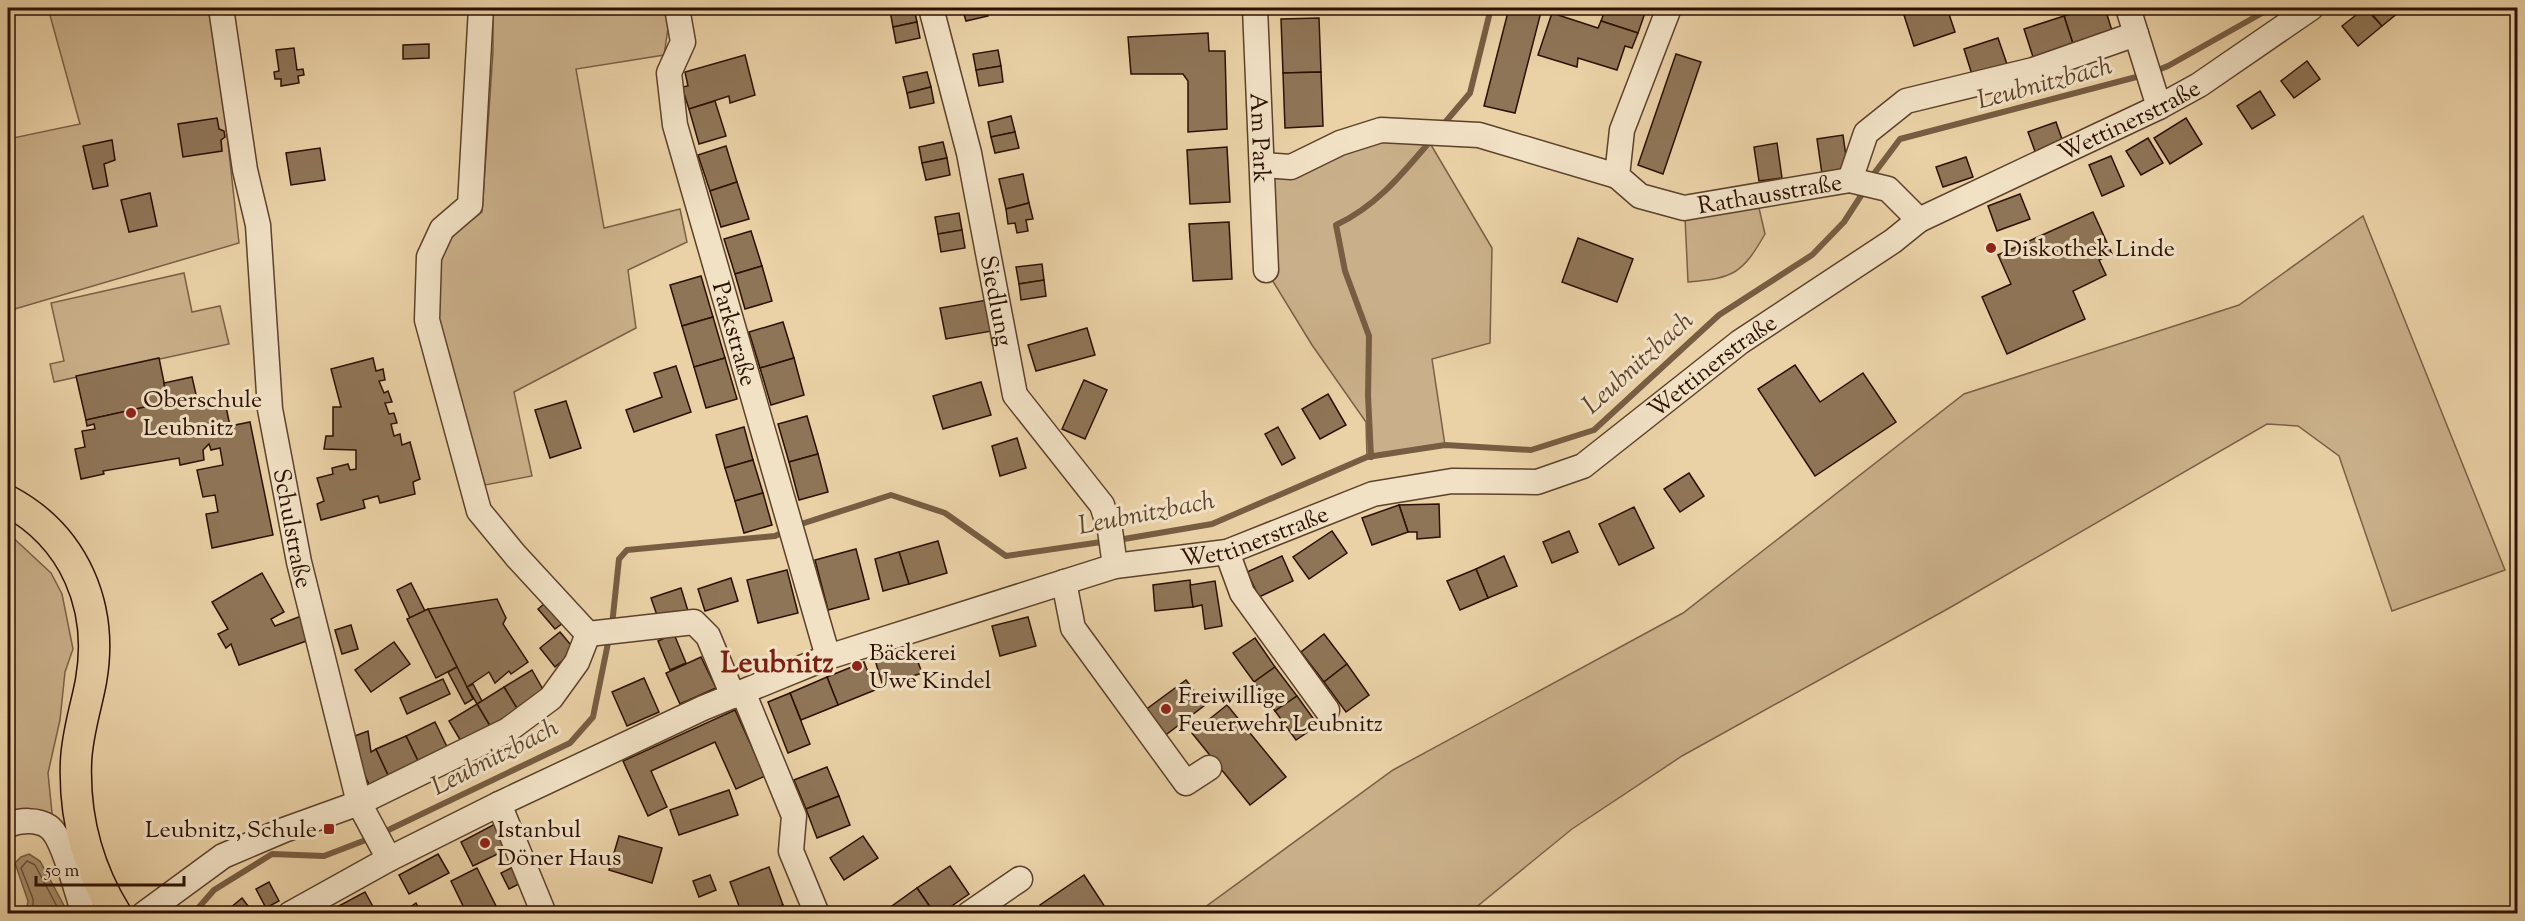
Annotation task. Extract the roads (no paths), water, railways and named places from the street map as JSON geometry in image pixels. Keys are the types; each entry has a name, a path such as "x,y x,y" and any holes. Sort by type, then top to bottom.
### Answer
{"main road":[{"path":"8,501 28,512 68,552 80,571 90,604 94,632 91,679 80,725 76,794 80,830 91,863 116,914"}],"street":[{"name":"Schulstraße","path":"221,8 245,170 258,225 270,409 299,562 359,803 381,844"},
{"path":"481,8 470,205 442,229 429,257 427,320 479,511 516,556 605,631"},
{"name":"Parkstraße","path":"677,8 683,42 669,73 675,125 828,657"},
{"name":"Siedlung","path":"931,8 969,153 1015,395 1102,505 1110,530 1114,560"},
{"name":"Am Park","path":"1255,8 1266,270"},
{"path":"1617,177 1622,130 1669,8"},
{"path":"2128,8 2159,108"},
{"name":"Wettinerstraße","path":"290,914 381,844 500,804 738,694 828,657 1064,582 1114,560 1227,552 1373,494 1452,481 1537,482 1583,466 1740,342 1893,241 1919,220 2159,108 2208,78 2311,8"},
{"path":"1853,181 1866,133 1906,101 2033,70 2136,34"},
{"name":"Rathausstraße","path":"1263,165 1291,167 1340,143 1381,130 1479,135 1617,177 1640,196 1684,208 1853,181 1888,189 1919,220"},
{"path":"1227,552 1242,593 1327,710"},
{"path":"1064,582 1073,628 1186,783 1209,768"},
{"path":"144,914 223,856 284,830 359,803 508,730 551,698 577,662 605,631 694,622 708,636 738,694 794,816 791,851 817,914"},
{"path":"500,804 544,914"},
{"path":"8,825 35,821 50,827 58,839 84,914"},
{"path":"969,914 1020,879"}],"water":[{"path":"29,854 40,861 68,913 26,913 28,901 15,863 21,857"}],"waterway":[{"path":"1442,126 1470,93 1491,8"},
{"name":"Leubnitzbach","path":"2153,72 2168,66 2271,8"},
{"name":"Leubnitzbach","path":"1870,179 1900,139 2144,75"},
{"path":"1371,457 1368,396 1369,336 1345,271 1336,225 1377,198 1400,176 1432,139"},
{"name":"Leubnitzbach","path":"1118,540 1212,524 1367,457 1445,445 1531,450 1594,430 1719,315 1812,255 1844,222 1866,188"},
{"name":"Leubnitzbach","path":"795,526 891,495 945,513 1006,556 1108,541"},
{"name":"Leubnitzbach","path":"612,625 619,559 627,550 775,536 786,531"},
{"name":"Leubnitzbach","path":"380,834 570,743 593,717 609,638"},
{"name":"Leubnitzbach","path":"193,914 214,890 272,854 324,856 371,838"}],"place":[{"name":"Diskothek Linde","path":"1991,248"},
{"name":"Oberschule Leubnitz","path":"131,413"},
{"name":"Bäckerei Uwe Kindel","path":"857,666"},
{"name":"Freiwillige Feuerwehr Leubnitz","path":"1166,709"},
{"name":"Leubnitz, Schule","path":"329,829"},
{"name":"Istanbul Döner Haus","path":"485,843"}],"district":[{"name":"Leubnitz","path":"777,662"}]}
